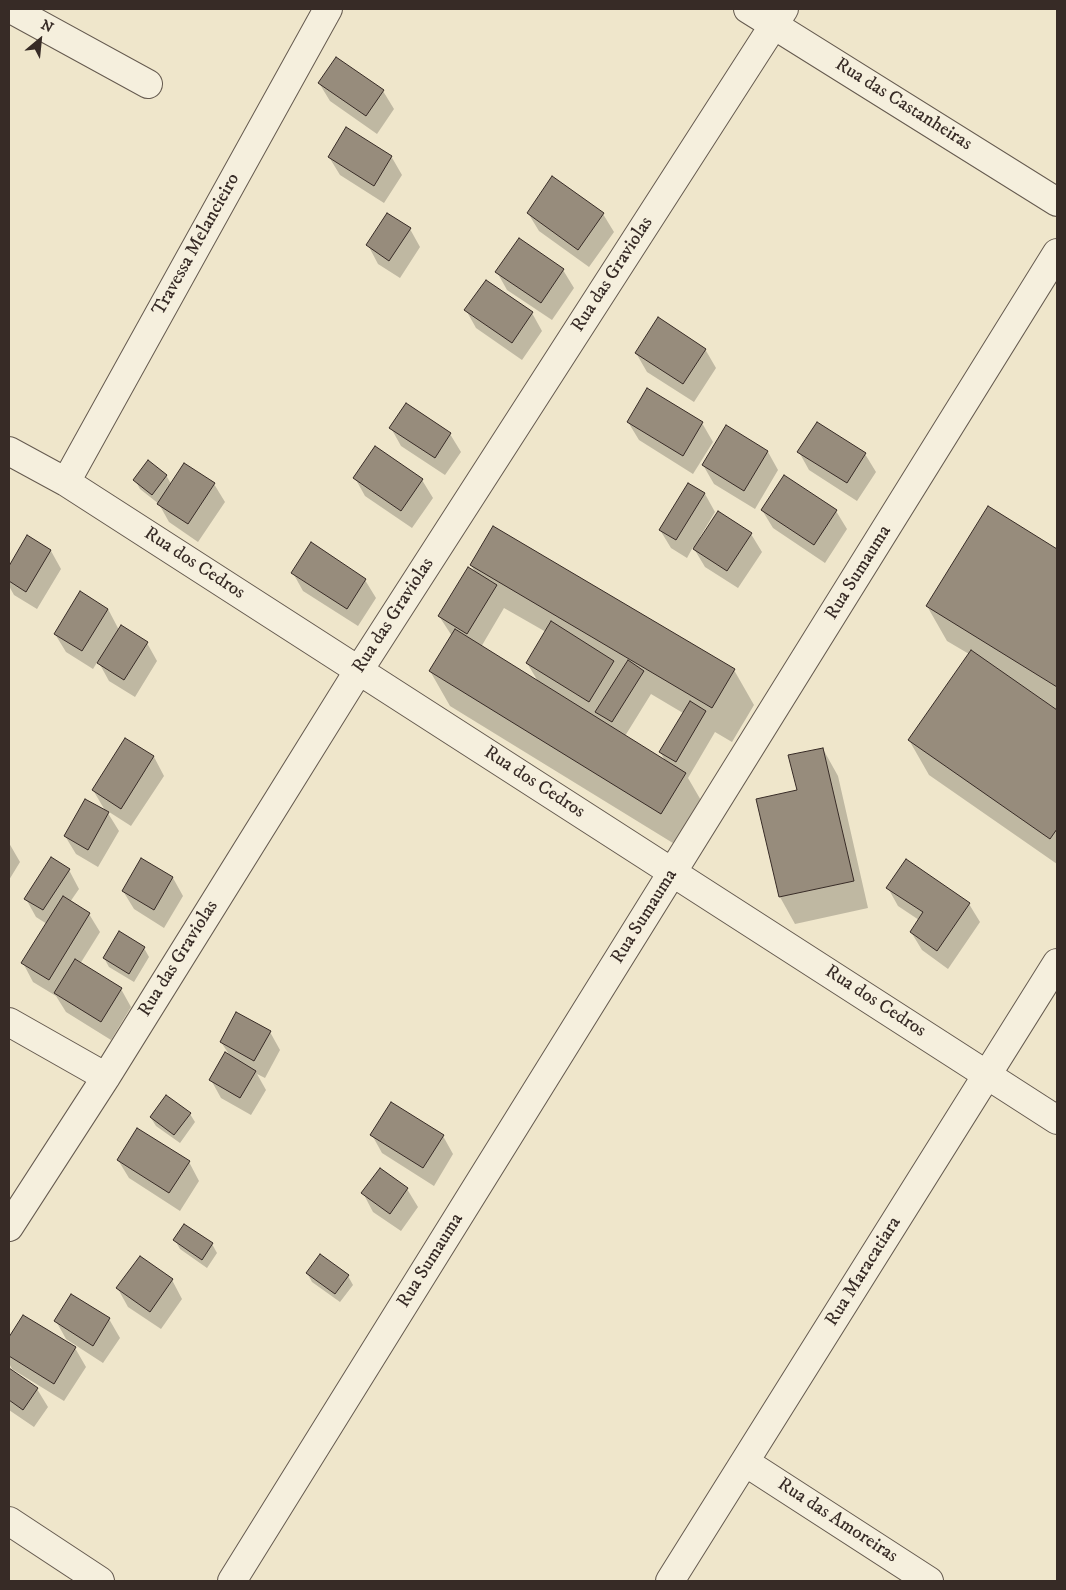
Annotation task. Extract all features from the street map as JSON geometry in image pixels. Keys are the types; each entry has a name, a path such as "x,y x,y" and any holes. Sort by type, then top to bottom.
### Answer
{"street":[{"path":"11,9 148,84"},
{"name":"Travessa Melancieiro","path":"66,482 328,9"},
{"name":"Rua das Castanheiras","path":"748,9 779,17 1057,202"},
{"name":"Rua das Graviolas","path":"9,1227 106,1076 359,670 779,17"},
{"name":"Rua Sumauma","path":"232,1581 1057,253"},
{"name":"Rua dos Cedros","path":"9,451 66,482 1057,1120"},
{"name":"Rua Maracatiara","path":"670,1581 1057,963"},
{"path":"9,1022 106,1076"},
{"name":"Rua das Amoreiras","path":"745,1462 929,1581"},
{"path":"9,1521 100,1581"}],"building":[{"path":"336,57 384,90 366,116 318,83"},
{"path":"346,127 392,156 374,186 328,157"},
{"path":"552,176 604,213 578,250 527,213"},
{"path":"387,213 411,228 389,261 366,245"},
{"path":"519,238 564,269 541,303 495,272"},
{"path":"486,280 533,312 512,343 464,310"},
{"path":"658,317 706,349 683,384 635,353"},
{"path":"647,388 703,422 683,456 627,422"},
{"path":"406,403 451,433 435,458 389,428"},
{"path":"817,422 866,453 847,483 797,452"},
{"path":"726,425 768,451 744,491 702,465"},
{"path":"375,446 423,479 401,511 353,478"},
{"path":"148,460 167,475 152,495 133,480"},
{"path":"184,463 215,483 188,524 157,504"},
{"path":"784,475 837,510 814,545 761,510"},
{"path":"688,483 705,493 676,540 659,530"},
{"path":"988,506 1057,549 1057,687 926,606"},
{"path":"718,511 752,533 727,571 693,549"},
{"path":"493,526 735,669 712,708 470,565"},
{"path":"27,535 51,550 26,592 9,581 9,566"},
{"path":"311,542 366,579 347,609 291,573"},
{"path":"468,567 497,585 467,634 438,616"},
{"path":"80,591 108,609 82,651 54,634"},
{"path":"551,621 614,661 589,702 526,663"},
{"path":"121,625 148,642 124,680 97,663"},
{"path":"455,629 686,773 661,814 429,671"},
{"path":"971,650 1057,710 1057,829 1050,839 908,740"},
{"path":"628,660 644,671 612,722 595,712"},
{"path":"690,701 706,711 676,762 659,752"},
{"path":"125,738 154,756 121,809 92,790"},
{"path":"823,748 854,881 779,897 756,799 797,790 788,755"},
{"path":"85,799 109,812 88,850 64,836"},
{"path":"51,857 70,869 43,910 24,899"},
{"path":"141,858 173,877 154,910 122,891"},
{"path":"906,859 970,903 937,951 910,932 923,912 886,888"},
{"path":"63,896 90,913 49,980 21,963"},
{"path":"119,931 145,947 129,974 103,958"},
{"path":"75,959 122,988 101,1022 54,993"},
{"path":"236,1012 271,1031 254,1061 220,1042"},
{"path":"225,1052 256,1071 240,1098 209,1080"},
{"path":"166,1095 191,1113 174,1135 150,1117"},
{"path":"391,1102 444,1135 423,1168 370,1135"},
{"path":"137,1128 190,1161 169,1193 117,1160"},
{"path":"380,1168 408,1188 390,1214 361,1193"},
{"path":"184,1224 213,1243 202,1260 173,1240"},
{"path":"320,1254 349,1275 335,1294 306,1273"},
{"path":"140,1256 173,1279 150,1312 116,1288"},
{"path":"71,1294 110,1318 93,1346 54,1321"},
{"path":"23,1315 76,1347 54,1384 9,1356 9,1337"},
{"path":"9,1368 38,1388 23,1410 9,1400"}]}
